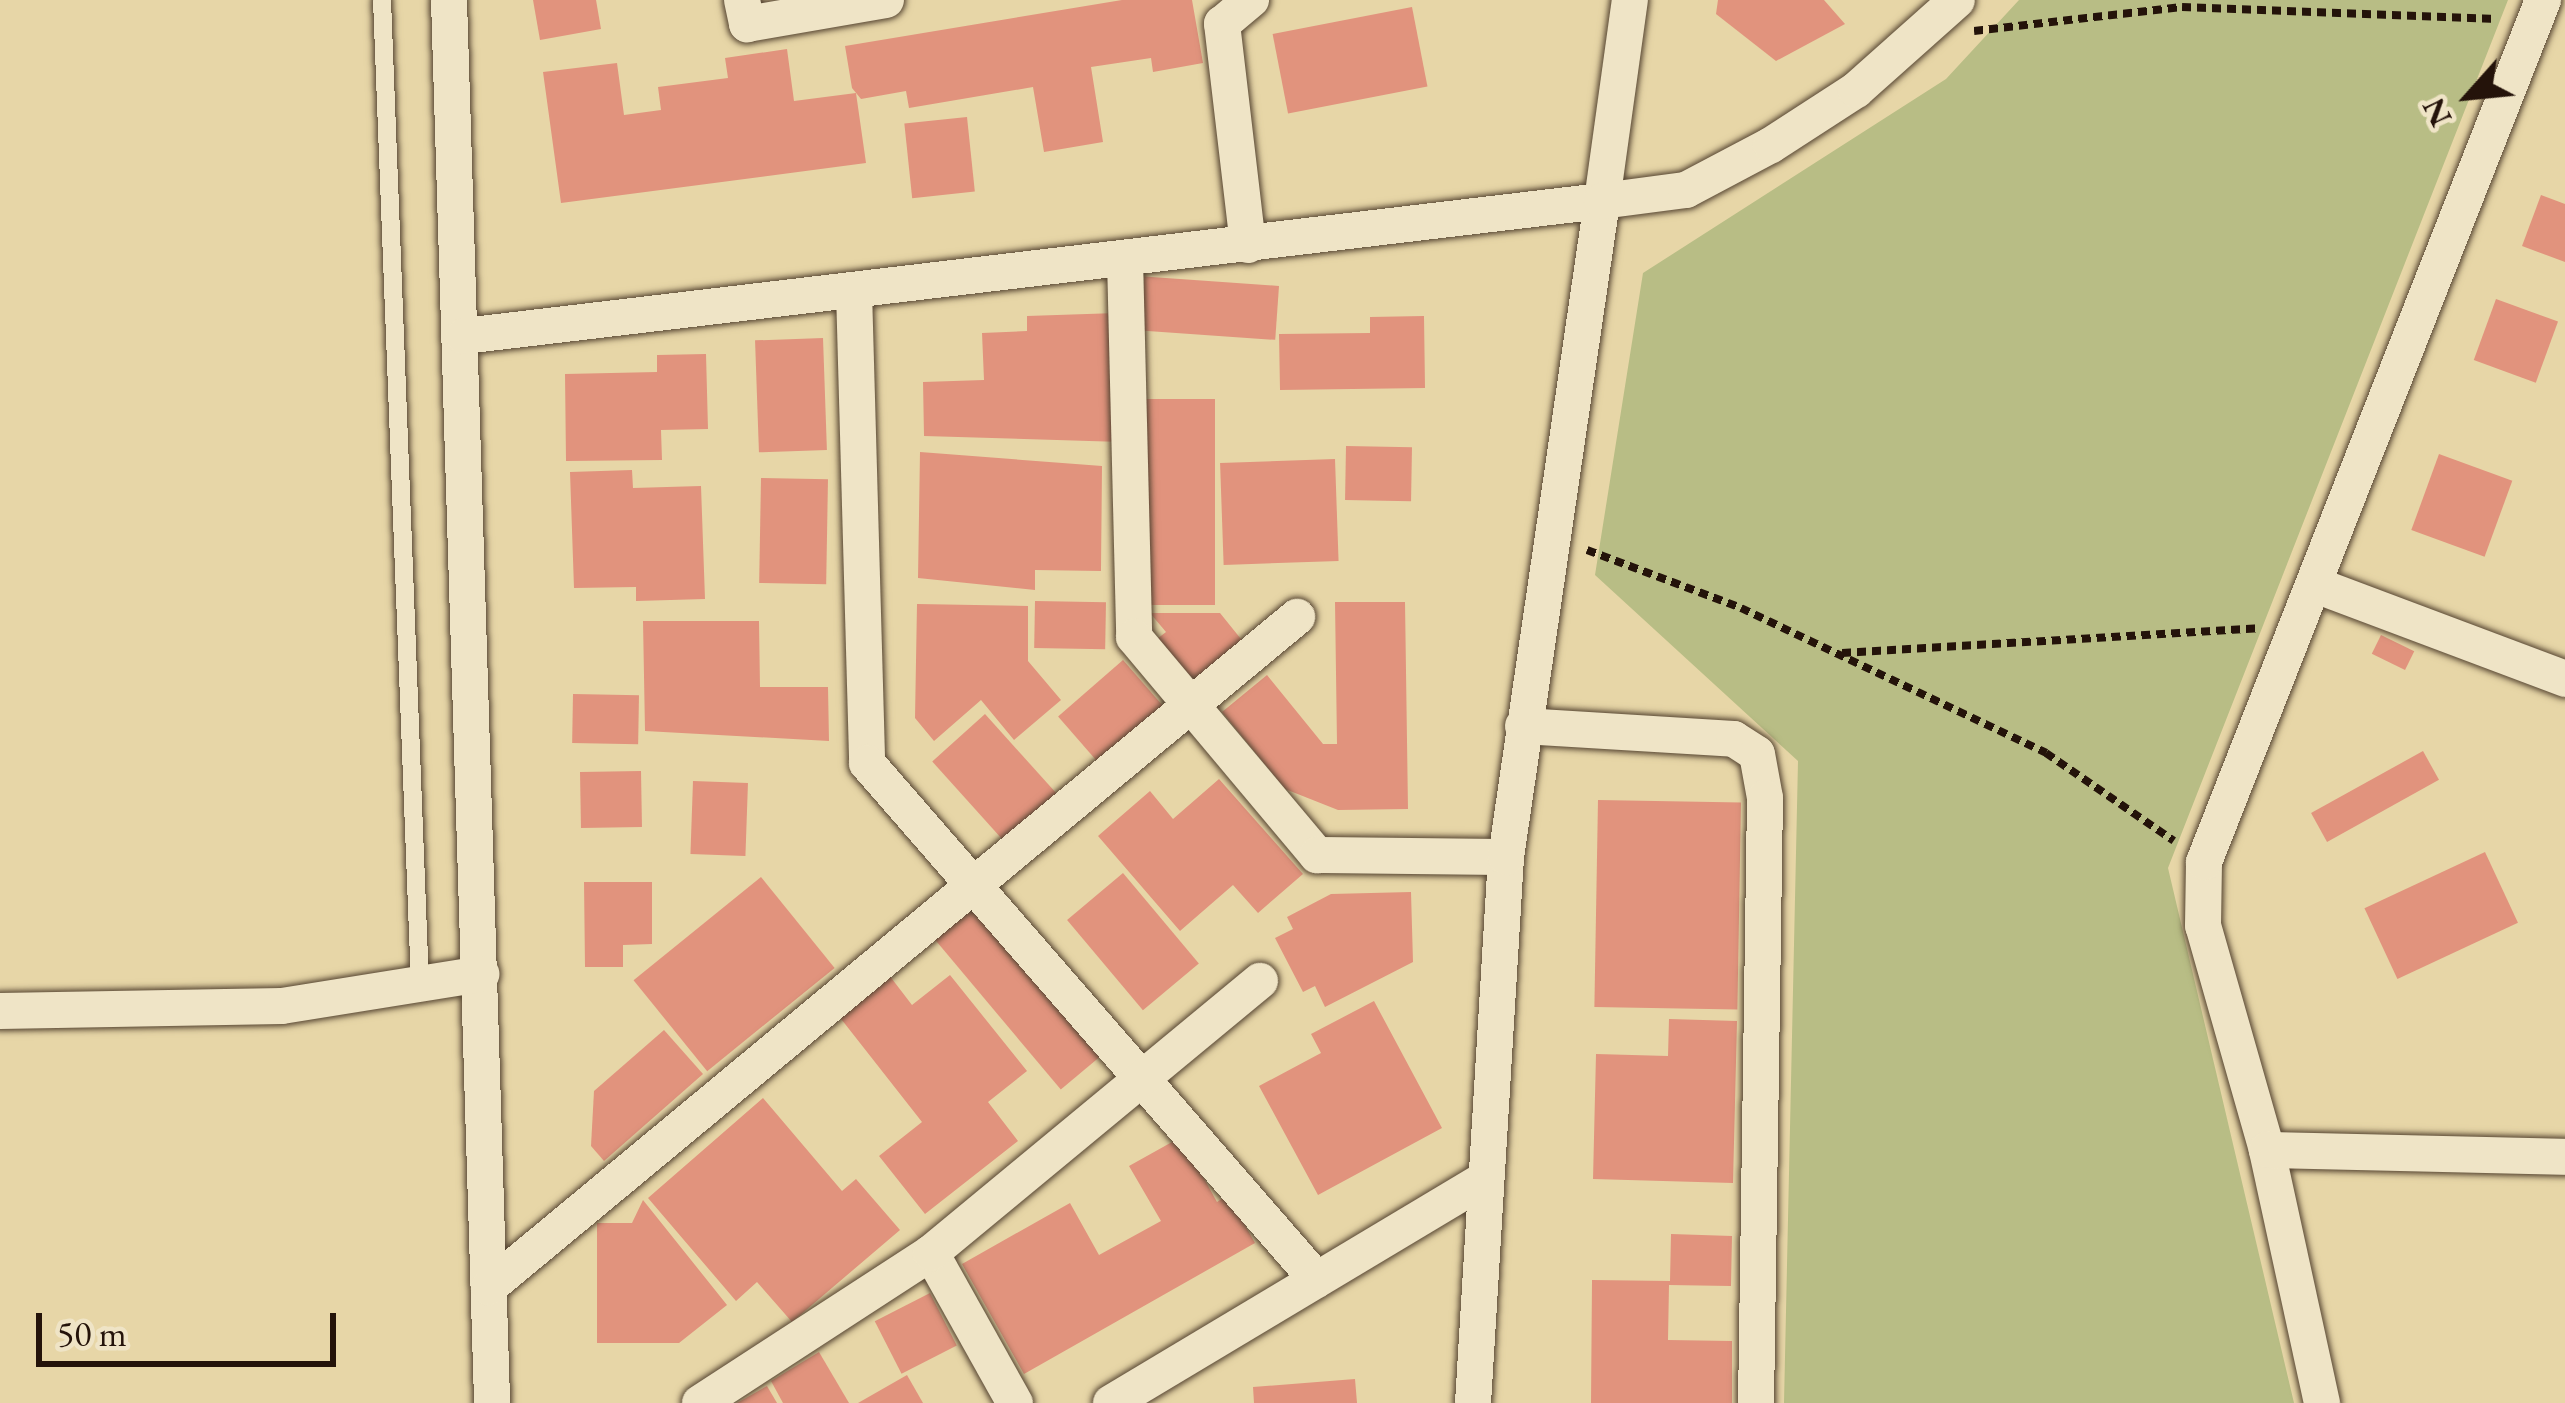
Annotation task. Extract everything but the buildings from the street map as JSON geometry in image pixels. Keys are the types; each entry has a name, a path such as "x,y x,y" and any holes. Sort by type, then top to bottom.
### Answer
{"street":[{"path":"449,0 464,336 492,1403"},
{"path":"742,0 747,24 886,0"},
{"path":"1248,245 1222,24 1251,0"},
{"path":"1473,1403 1482,1181 1506,857 1630,0"},
{"path":"464,336 1602,201 1707,178 1856,91 1931,29 1957,0"},
{"path":"2322,1403 2267,1150 2203,926 2204,862 2318,586 2539,10"},
{"path":"1126,260 1135,637 1317,855 1506,857"},
{"path":"854,291 867,763 1317,1280"},
{"path":"2318,586 2565,679"},
{"path":"489,1286 1297,617"},
{"path":"1523,726 1734,739 1757,754 1765,798 1756,1403"},
{"path":"0,1011 282,1006 481,974"},
{"path":"700,1403 931,1252 1260,981"},
{"path":"2267,1150 2565,1157"},
{"path":"1111,1403 1482,1181"},
{"path":"931,1252 1015,1403"},
{"path":"1174,1366 1178,1403"}],"lane":[{"path":"382,0 421,984"}],"path":[{"path":"1931,29 2002,33 2182,8 2539,10"},
{"path":"1550,536 1837,654 2046,753 2204,862"},
{"path":"1837,654 2302,626"}],"green space":[{"path":"2019,0 2508,0 2168,868 2294,1403 1784,1403 1798,761 1595,575 1643,273 1946,79"}]}
